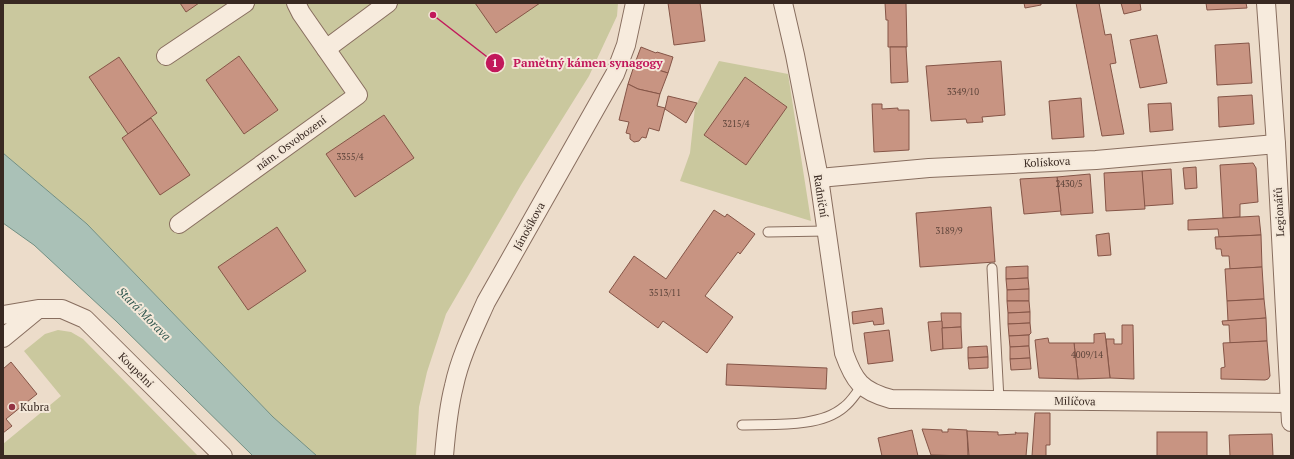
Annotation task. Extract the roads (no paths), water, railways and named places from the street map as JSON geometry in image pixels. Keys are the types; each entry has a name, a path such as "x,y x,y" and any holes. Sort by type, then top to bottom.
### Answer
{"street":[{"path":"166,56 245,3"},
{"name":"nám. Osvobození","path":"179,224 358,95 301,13 296,3"},
{"path":"326,49 388,3"},
{"name":"Jánošíkova","path":"444,456 448,413 454,384 473,330 490,295 614,74 626,45 635,3"},
{"name":"Radniční","path":"783,3 801,54 844,353 851,373 862,386"},
{"name":"Legionářů","path":"1266,3 1276,144 1291,422"},
{"name":"Kolískova","path":"819,178 929,168 1096,160 1276,144"},
{"path":"3,338 38,309"},
{"name":"Koupelní","path":"3,315 38,309 62,309 85,319 223,456"},
{"name":"Milíčova","path":"862,386 874,394 891,399 1290,403"}],"lane":[{"path":"768,232 827,231"},
{"path":"992,268 999,400"},
{"path":"742,425 798,424 814,421 844,408 862,386"}],"water":[{"name":"Stará Morava","path":"3,153 87,224 273,417 317,456 253,456 116,321 34,245 3,223"}],"place":[{"name":"Pamětný kámen synagogy","path":"433,15"},
{"name":"Kubra","path":"12,407"}]}
